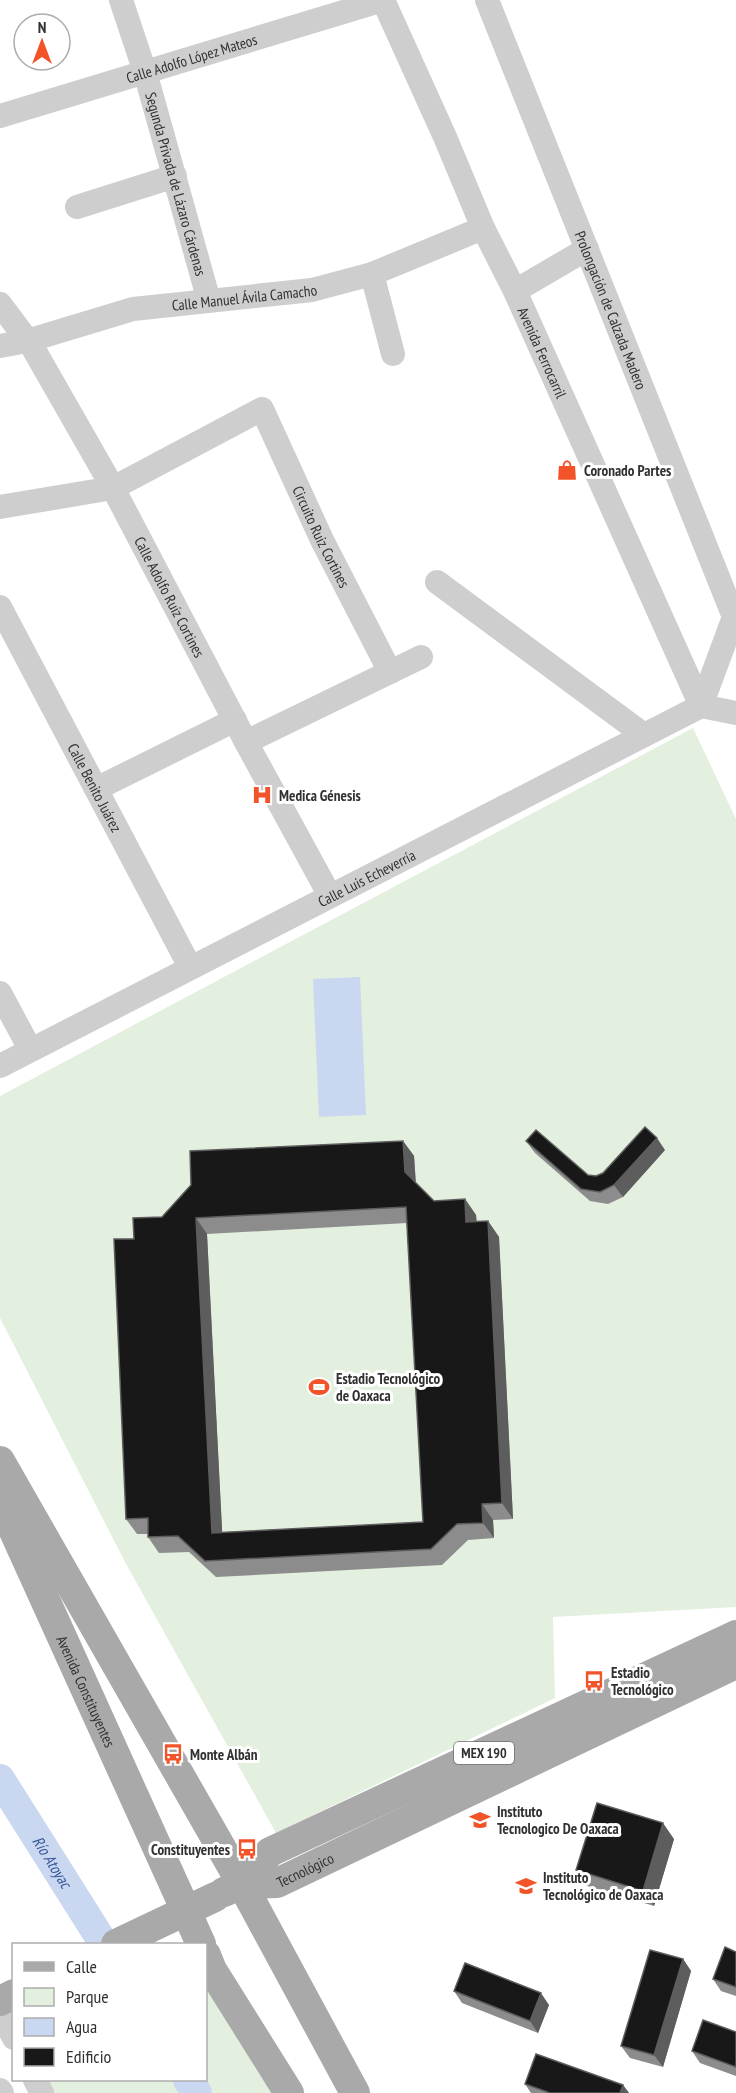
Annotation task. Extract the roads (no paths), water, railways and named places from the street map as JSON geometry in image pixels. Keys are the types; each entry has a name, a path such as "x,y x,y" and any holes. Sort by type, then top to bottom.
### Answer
{"main road":[{"path":"0,1461 242,1884 355,2093"},
{"name":"Avenida Constituyentes","path":"0,1487 13,1529 201,1943"},
{"name":"Tecnológico","path":"242,1884 277,1883 736,1635"},
{"name":"Tecnológico","path":"501,1760 736,1664"},
{"name":"MEX 190","path":"118,1943 242,1884"},
{"path":"207,1958 212,1970 290,2093"}],"street":[{"name":"Segunda Privada de Lázaro Cárdenas","path":"121,0 145,72 210,300"},
{"name":"Calle Adolfo López Mateos","path":"0,116 383,0"},
{"name":"Avenida Ferrocarril","path":"383,0 483,228 515,291 701,706"},
{"name":"Prolongación de Calzada Madero","path":"487,0 735,619"},
{"path":"77,207 175,176"},
{"name":"Calle Manuel Ávila Camacho","path":"0,346 27,341 133,309 312,290 372,274 483,228"},
{"path":"515,291 587,249"},
{"path":"372,274 393,354"},
{"name":"Calle Adolfo Ruíz Cortines","path":"0,304 33,348 113,488 246,742 330,896"},
{"name":"Circuito Ruiz Cortines","path":"113,488 262,409 322,540 390,672"},
{"path":"0,507 113,488"},
{"path":"437,582 644,735"},
{"name":"Calle Benito Juárez","path":"0,608 190,968"},
{"path":"735,619 701,706 736,713"},
{"path":"246,742 421,657"},
{"name":"Calle Luis Echeverría","path":"0,1066 701,706"},
{"path":"96,789 235,720"},
{"path":"0,993 30,1049"},
{"path":"0,2013 12,2034"}],"water":[{"path":"360,977 366,1115 319,1117 313,979"}],"waterway":[{"name":"Río Atoyac","path":"0,1779 103,1943"},
{"name":"Río Atoyac","path":"189,2081 197,2093"}],"place":[{"name":"Coronado Partes","path":"567,470"},
{"name":"Medica Génesis","path":"262,795"},
{"name":"Estadio Tecnológico de Oaxaca","path":"319,1387"},
{"name":"Estadio Tecnológico","path":"594,1681"},
{"name":"Monte Albán","path":"173,1754"},
{"name":"Instituto Tecnologico De Oaxaca","path":"480,1820"},
{"name":"Constituyentes","path":"247,1849"},
{"name":"Instituto Tecnológico de Oaxaca","path":"526,1886"}]}
